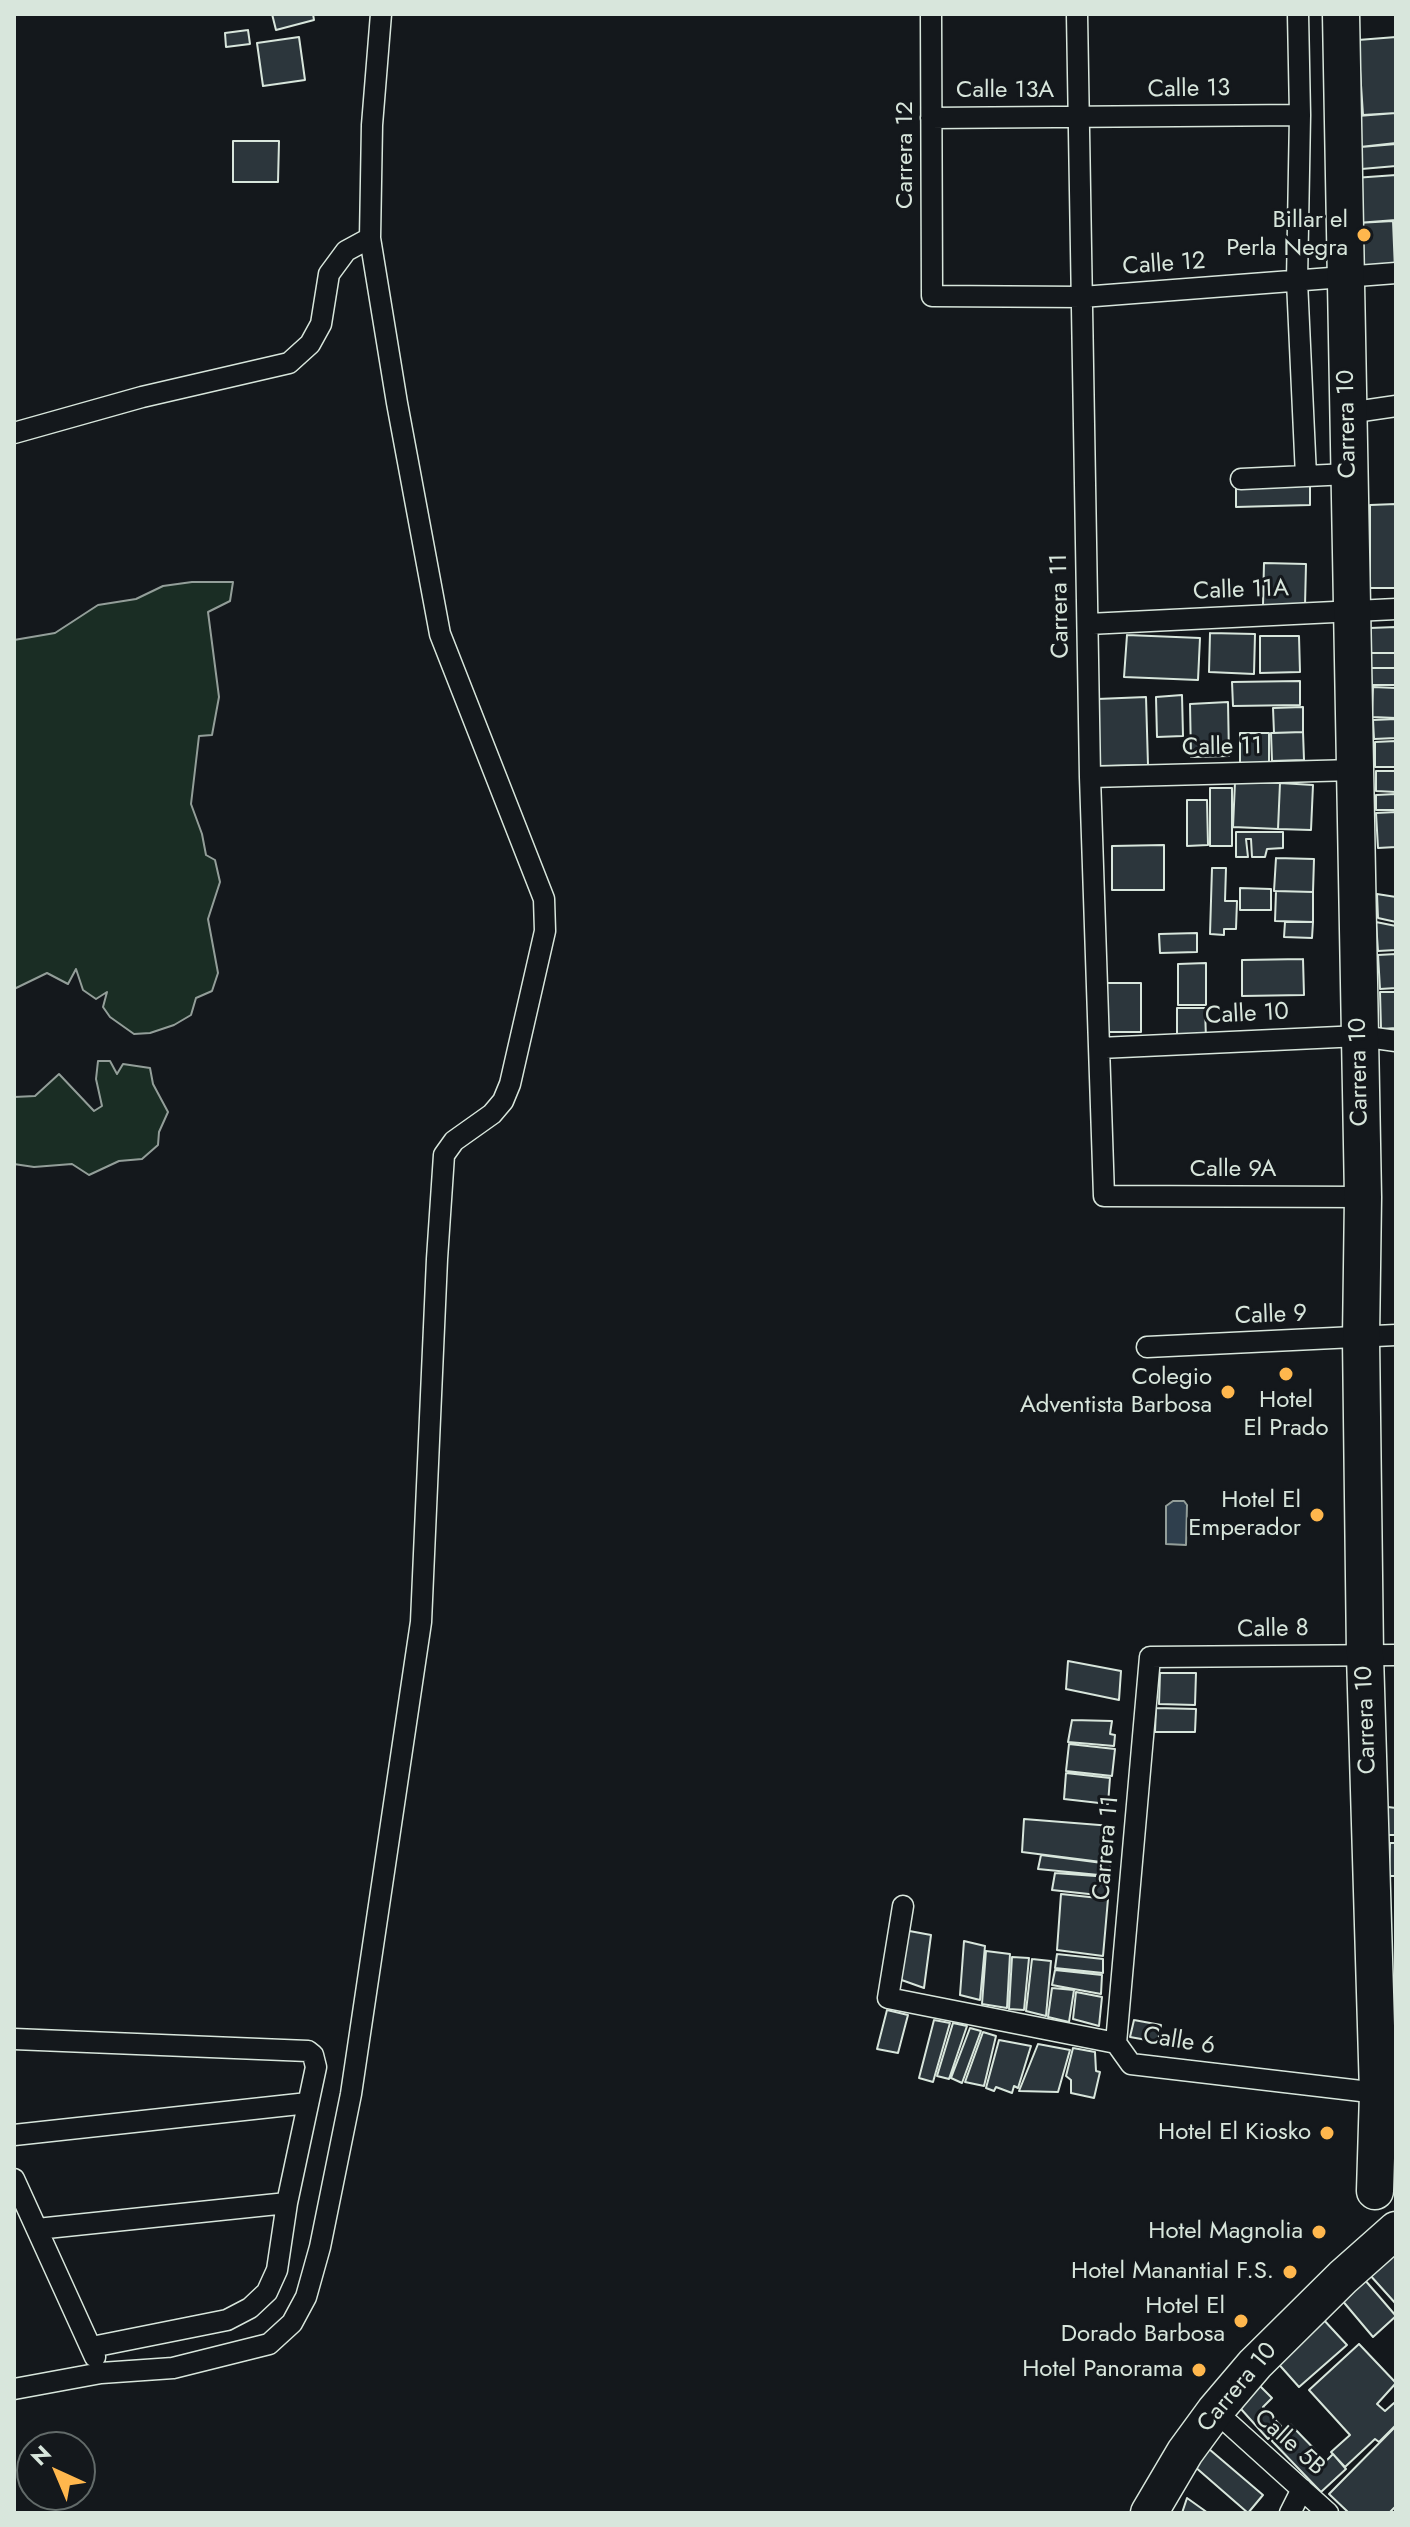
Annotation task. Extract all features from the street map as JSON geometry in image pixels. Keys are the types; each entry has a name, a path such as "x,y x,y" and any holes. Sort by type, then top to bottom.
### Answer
{"highway":[{"name":"Carrera 10","path":"1149,2513 1185,2452 1215,2411 1255,2364 1343,2277 1388,2205 1387,2141 1378,2093 1378,1336 1363,1197 1341,14"}],"street":[{"path":"14,2389 101,2373 173,2368 269,2344 292,2323 306,2297 320,2247 351,2094 421,1622 444,1155 454,1141 492,1114 503,1101 510,1084 545,931 544,899 440,634 370,238 372,125 381,14"},
{"name":"Carrera 12","path":"931,14 932,296 1082,297"},
{"name":"Carrera 11","path":"1077,14 1090,777 1104,1196"},
{"path":"1298,14 1297,281 1306,476"},
{"name":"Calle 13","path":"1079,117 1300,115"},
{"name":"Calle 13A","path":"931,118 1079,117"},
{"path":"14,433 142,397 289,363 310,344 321,324 329,274 346,251 370,238"},
{"path":"1346,279 1396,273"},
{"name":"Calle 12","path":"1082,297 1346,279"},
{"path":"1348,413 1396,406"},
{"path":"1241,479 1349,474"},
{"name":"Calle 11A","path":"1088,624 1396,609"},
{"name":"Calle 11","path":"1090,777 1355,770"},
{"name":"Calle 10","path":"1100,1048 1360,1036 1396,1041"},
{"name":"Calle 9A","path":"1104,1196 1363,1197"},
{"name":"Calle 9","path":"1147,1347 1378,1336"},
{"name":"Calle 8","path":"1150,1657 1380,1655"},
{"name":"Carrera 11","path":"1116,2043 1150,1657"},
{"name":"Calle 6","path":"903,1906 888,1998 1116,2043 1131,2064 1378,2093"},
{"path":"14,2039 308,2051 313,2055 316,2067 287,2203 277,2270 267,2292 250,2308 227,2320 92,2347"},
{"path":"14,2135 308,2103"},
{"path":"14,2179 92,2347 101,2373"},
{"path":"37,2229 287,2203"},
{"name":"Calle 5B","path":"1215,2411 1328,2513"},
{"path":"1290,2513 1302,2489"}],"green space":[{"path":"233,582 230,601 208,612 219,697 212,735 199,736 191,804 206,855 215,860 220,882 208,919 218,973 212,991 196,998 191,1015 150,1033 134,1034 110,1017 103,1007 107,992 96,999 83,990 76,969 68,984 47,973 14,989 14,640 55,633 98,605 136,599 163,586"},
{"path":"98,1061 110,1061 117,1074 123,1064 150,1068 153,1084 168,1112 159,1132 158,1145 142,1159 119,1161 89,1175 72,1164 34,1167 14,1164 14,1097 35,1096 59,1074 94,1111 102,1106 96,1079"}],"water":[{"path":"1173,1501 1184,1501 1187,1505 1186,1545 1166,1544 1166,1506"}],"building":[{"path":"272,14 313,14 314,20 276,30"},
{"path":"248,30 250,44 226,47 225,33"},
{"path":"299,37 305,80 263,86 257,43"},
{"path":"1396,37 1396,113 1363,115 1358,40"},
{"path":"1396,113 1396,143 1360,147 1358,116"},
{"path":"233,141 279,141 278,182 233,182"},
{"path":"1396,144 1396,166 1350,170 1349,148"},
{"path":"1396,175 1396,220 1357,223 1354,178"},
{"path":"1393,221 1395,270 1359,272 1357,223"},
{"path":"1310,469 1310,505 1236,507 1236,471"},
{"path":"1396,504 1396,588 1370,588 1370,505"},
{"path":"1264,563 1306,564 1305,606 1263,605"},
{"path":"1396,627 1396,653 1371,653 1370,628"},
{"path":"1210,633 1255,634 1254,674 1209,672"},
{"path":"1127,635 1200,638 1198,680 1124,677"},
{"path":"1260,636 1299,636 1300,672 1260,673"},
{"path":"1371,653 1396,653 1396,668 1371,668"},
{"path":"1371,668 1396,668 1396,685 1371,685"},
{"path":"1300,681 1300,705 1233,706 1232,682"},
{"path":"1373,687 1396,688 1396,718 1372,717"},
{"path":"1182,695 1183,736 1157,737 1156,697"},
{"path":"1146,697 1148,765 1099,766 1097,699"},
{"path":"1228,702 1229,756 1191,757 1190,704"},
{"path":"1303,707 1303,732 1274,733 1273,708"},
{"path":"1396,719 1396,738 1374,739 1373,720"},
{"path":"1303,732 1304,760 1272,761 1271,733"},
{"path":"1240,733 1269,733 1269,763 1240,763"},
{"path":"1396,741 1396,767 1375,767 1375,742"},
{"path":"1376,771 1396,771 1396,792 1376,791"},
{"path":"1235,782 1280,783 1278,829 1233,827"},
{"path":"1280,783 1313,785 1311,830 1278,829"},
{"path":"1210,788 1232,788 1232,846 1210,846"},
{"path":"1396,794 1396,810 1376,810 1376,795"},
{"path":"1187,800 1207,800 1208,845 1187,846"},
{"path":"1396,812 1396,847 1378,848 1376,813"},
{"path":"1236,832 1283,832 1283,848 1267,849 1265,857 1252,857 1251,839 1246,839 1248,857 1236,857"},
{"path":"1164,845 1164,890 1112,890 1112,846"},
{"path":"1276,858 1314,859 1313,892 1274,891"},
{"path":"1212,868 1226,868 1225,901 1237,901 1236,929 1224,929 1224,935 1210,934"},
{"path":"1240,888 1271,889 1271,910 1240,910"},
{"path":"1276,891 1313,892 1313,922 1275,921"},
{"path":"1377,894 1396,897 1396,922 1378,918"},
{"path":"1285,922 1313,922 1312,938 1284,937"},
{"path":"1376,922 1396,926 1396,950 1378,951"},
{"path":"1197,933 1197,952 1160,953 1159,934"},
{"path":"1396,954 1396,988 1380,989 1378,955"},
{"path":"1303,959 1304,995 1242,996 1242,960"},
{"path":"1206,963 1206,1005 1178,1005 1178,964"},
{"path":"1104,983 1141,983 1141,1032 1104,1032"},
{"path":"1380,992 1396,992 1396,1028 1381,1029"},
{"path":"1177,1008 1205,1008 1206,1039 1177,1039"},
{"path":"1068,1661 1121,1671 1119,1700 1066,1689"},
{"path":"1160,1673 1196,1673 1195,1705 1159,1704"},
{"path":"1156,1708 1196,1709 1195,1732 1155,1732"},
{"path":"1072,1720 1112,1721 1110,1734 1115,1735 1114,1746 1068,1742"},
{"path":"1069,1744 1115,1749 1112,1776 1066,1771"},
{"path":"1066,1773 1110,1778 1108,1804 1064,1799"},
{"path":"1388,1807 1396,1808 1396,1835 1386,1835"},
{"path":"1024,1819 1112,1826 1109,1863 1022,1852"},
{"path":"1390,1843 1396,1843 1396,1876 1389,1876"},
{"path":"1041,1855 1110,1864 1109,1876 1038,1869"},
{"path":"1055,1873 1109,1877 1107,1896 1052,1890"},
{"path":"1061,1894 1108,1899 1103,1956 1057,1950"},
{"path":"904,1930 931,1935 924,1988 896,1978"},
{"path":"964,1941 985,1946 980,2000 960,1995"},
{"path":"986,1951 1010,1954 1007,2008 982,2004"},
{"path":"1057,1954 1103,1959 1103,1973 1055,1968"},
{"path":"1012,1957 1029,1958 1024,2010 1009,2009"},
{"path":"1032,1959 1051,1961 1046,2016 1026,2011"},
{"path":"1055,1970 1102,1975 1101,1994 1052,1985"},
{"path":"1052,1988 1074,1990 1069,2022 1048,2017"},
{"path":"1076,1992 1102,1997 1099,2026 1073,2019"},
{"path":"887,2010 908,2015 898,2053 877,2049"},
{"path":"934,2020 950,2023 933,2082 919,2078"},
{"path":"1134,2020 1161,2025 1158,2042 1130,2037"},
{"path":"953,2023 967,2026 949,2079 937,2076"},
{"path":"970,2028 981,2031 962,2083 951,2078"},
{"path":"983,2032 996,2036 984,2086 965,2082"},
{"path":"999,2040 1031,2046 1018,2088 1014,2086 1012,2093 996,2087 994,2091 986,2088"},
{"path":"1038,2044 1070,2050 1058,2092 1019,2091"},
{"path":"1073,2048 1095,2052 1096,2071 1100,2072 1094,2098 1071,2093 1071,2080 1066,2076"},
{"path":"1393,2252 1396,2256 1396,2304 1369,2274"},
{"path":"1364,2279 1396,2316 1373,2337 1341,2299"},
{"path":"1322,2318 1347,2345 1299,2387 1275,2360"},
{"path":"1359,2344 1396,2383 1377,2404 1385,2411 1394,2403 1396,2405 1396,2425 1379,2442 1375,2439 1345,2467 1331,2452 1350,2435 1309,2390"},
{"path":"1252,2378 1272,2398 1263,2407 1281,2426 1268,2439 1232,2399"},
{"path":"1290,2424 1326,2461 1333,2454 1346,2469 1321,2492 1272,2441"},
{"path":"1396,2426 1396,2506 1389,2513 1349,2513 1329,2494"},
{"path":"1209,2449 1263,2495 1248,2513 1194,2466"},
{"path":"1187,2498 1208,2513 1182,2513"}],"place":[{"name":"Billar el Perla Negra","path":"1364,235"},
{"name":"Hotel El Prado","path":"1286,1374"},
{"name":"Colegio Adventista Barbosa","path":"1228,1392"},
{"name":"Hotel El Emperador","path":"1317,1515"},
{"name":"Hotel El Kiosko","path":"1327,2133"},
{"name":"Hotel Magnolia","path":"1319,2232"},
{"name":"Hotel Manantial F.S.","path":"1290,2272"},
{"name":"Hotel El Dorado Barbosa","path":"1241,2321"},
{"name":"Hotel Panorama","path":"1199,2370"}]}
